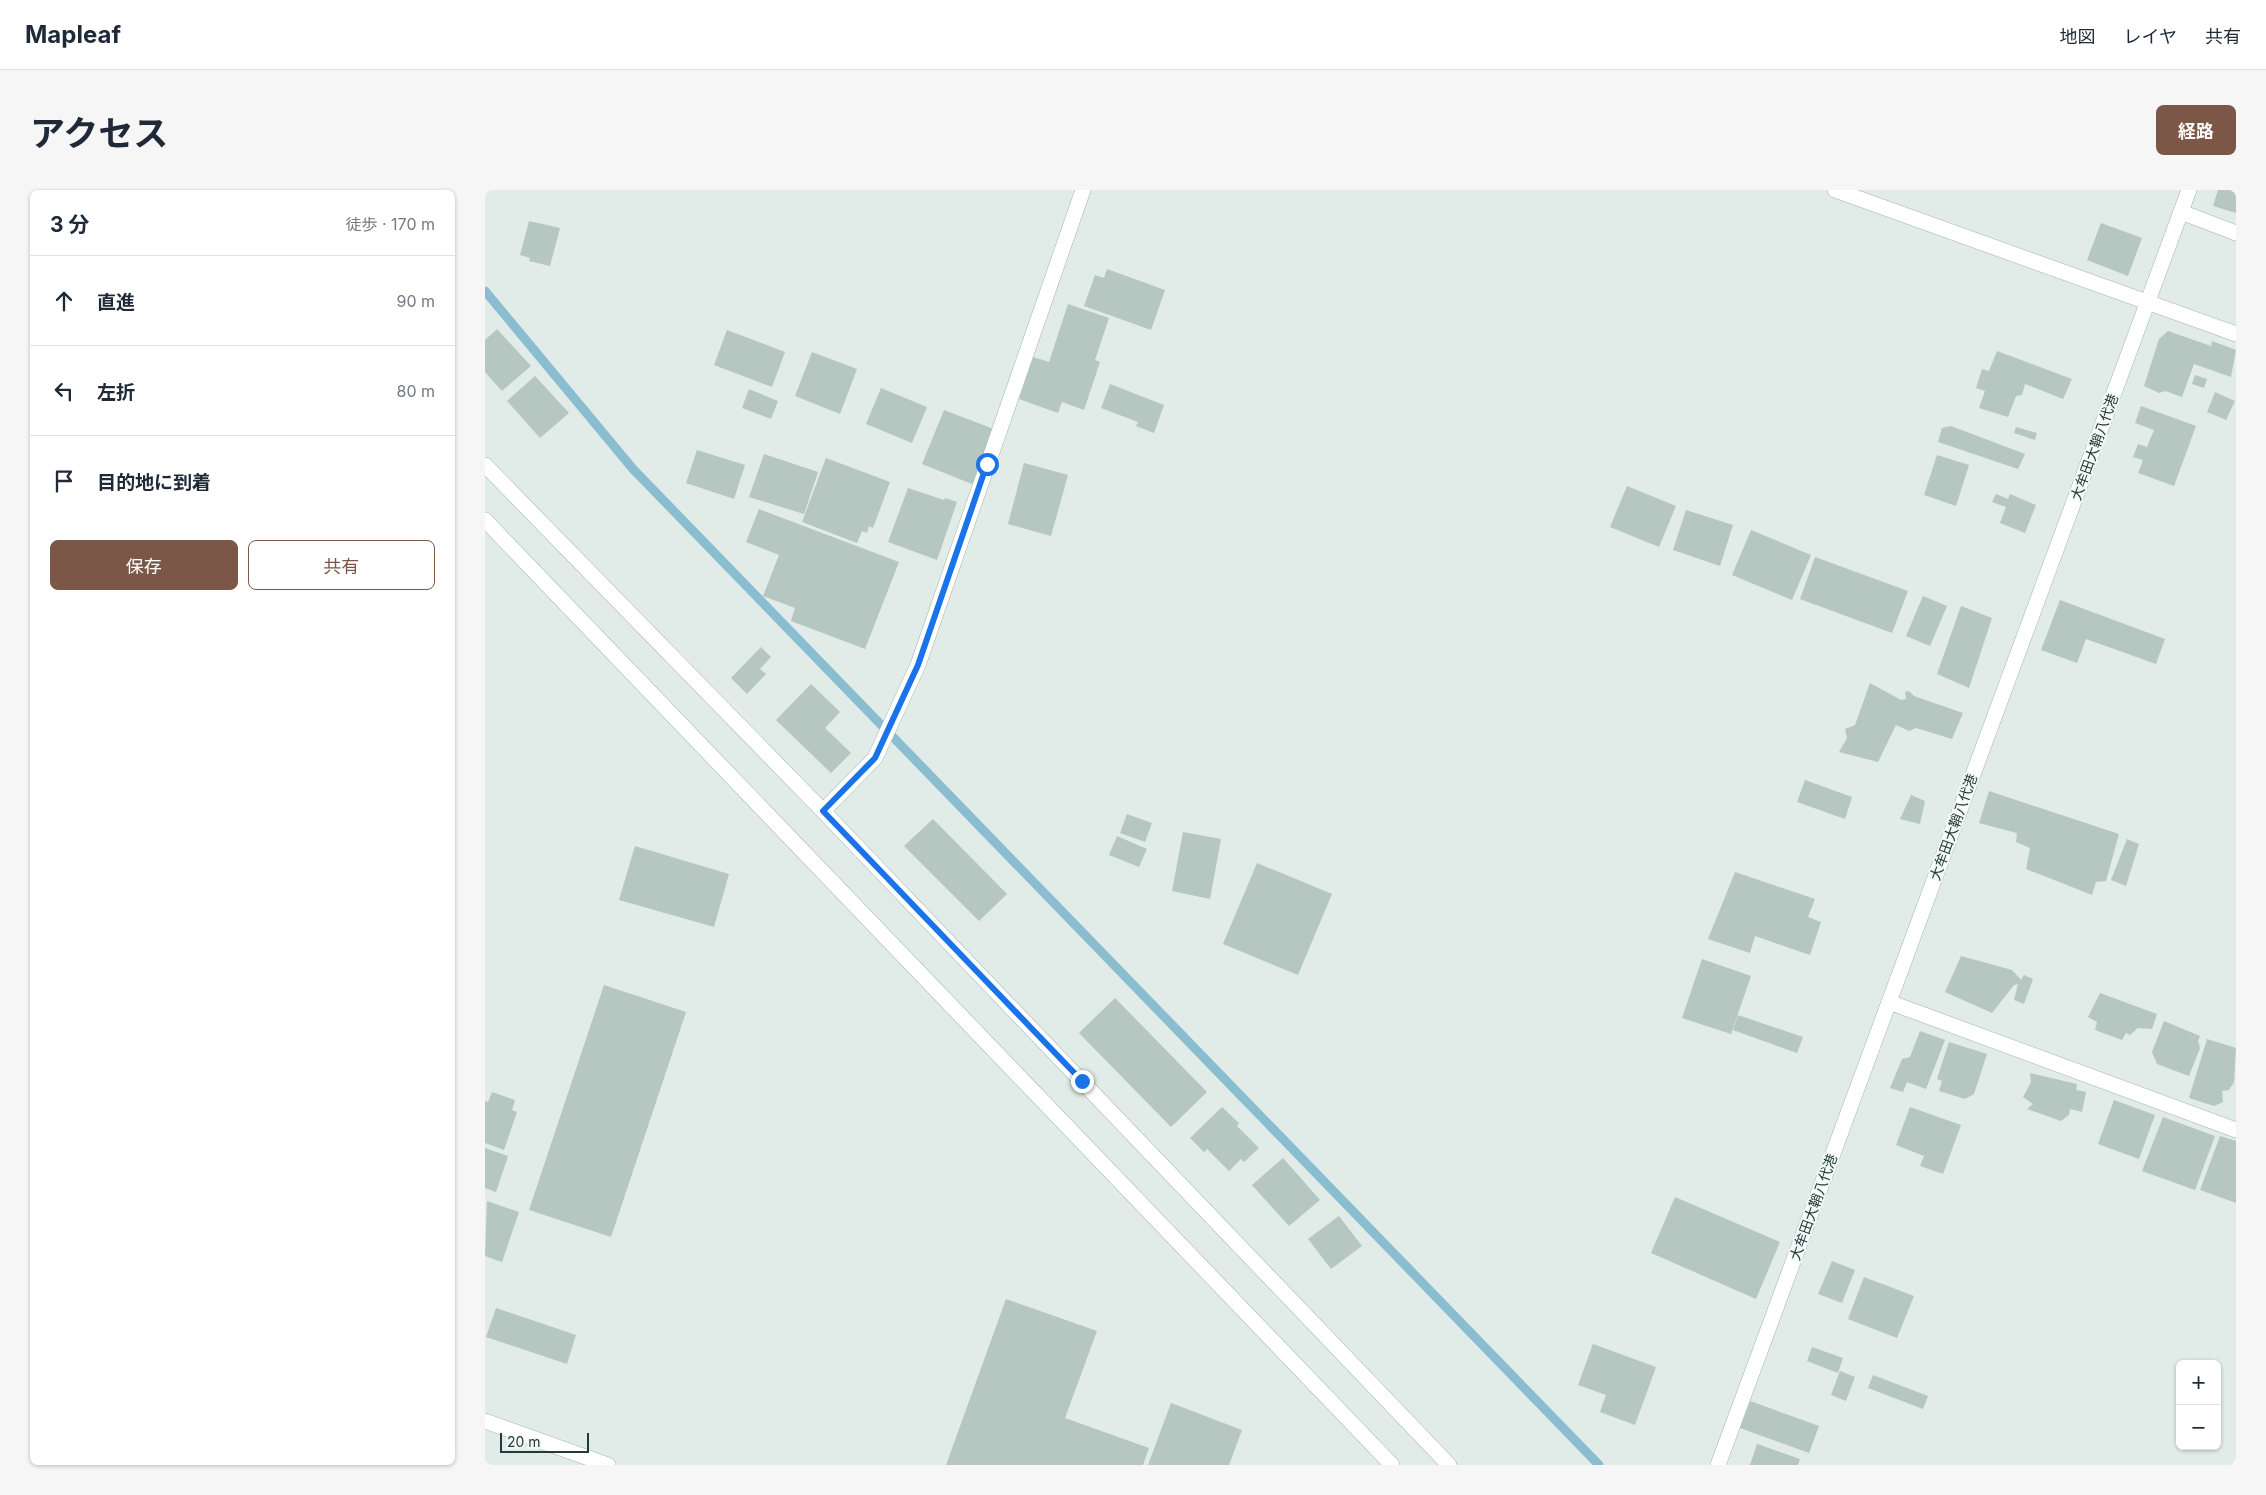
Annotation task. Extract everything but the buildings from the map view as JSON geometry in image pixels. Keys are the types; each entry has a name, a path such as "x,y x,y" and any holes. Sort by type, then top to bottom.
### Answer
{"street":[{"path":"823,811 875,758 918,665 1083,190"},
{"path":"1835,190 2236,334"},
{"name":"大牟田大鞘八代港","path":"1718,1465 2189,190"},
{"path":"2181,212 2236,233"},
{"path":"485,465 823,811 1449,1465"},
{"path":"485,520 1392,1465"},
{"path":"1889,1002 2236,1130"},
{"path":"485,1421 608,1465"}],"waterway":[{"path":"485,291 633,469 1599,1465"}],"route":[{"path":"987,464 918,665 875,758 823,811 1082,1081"}]}
